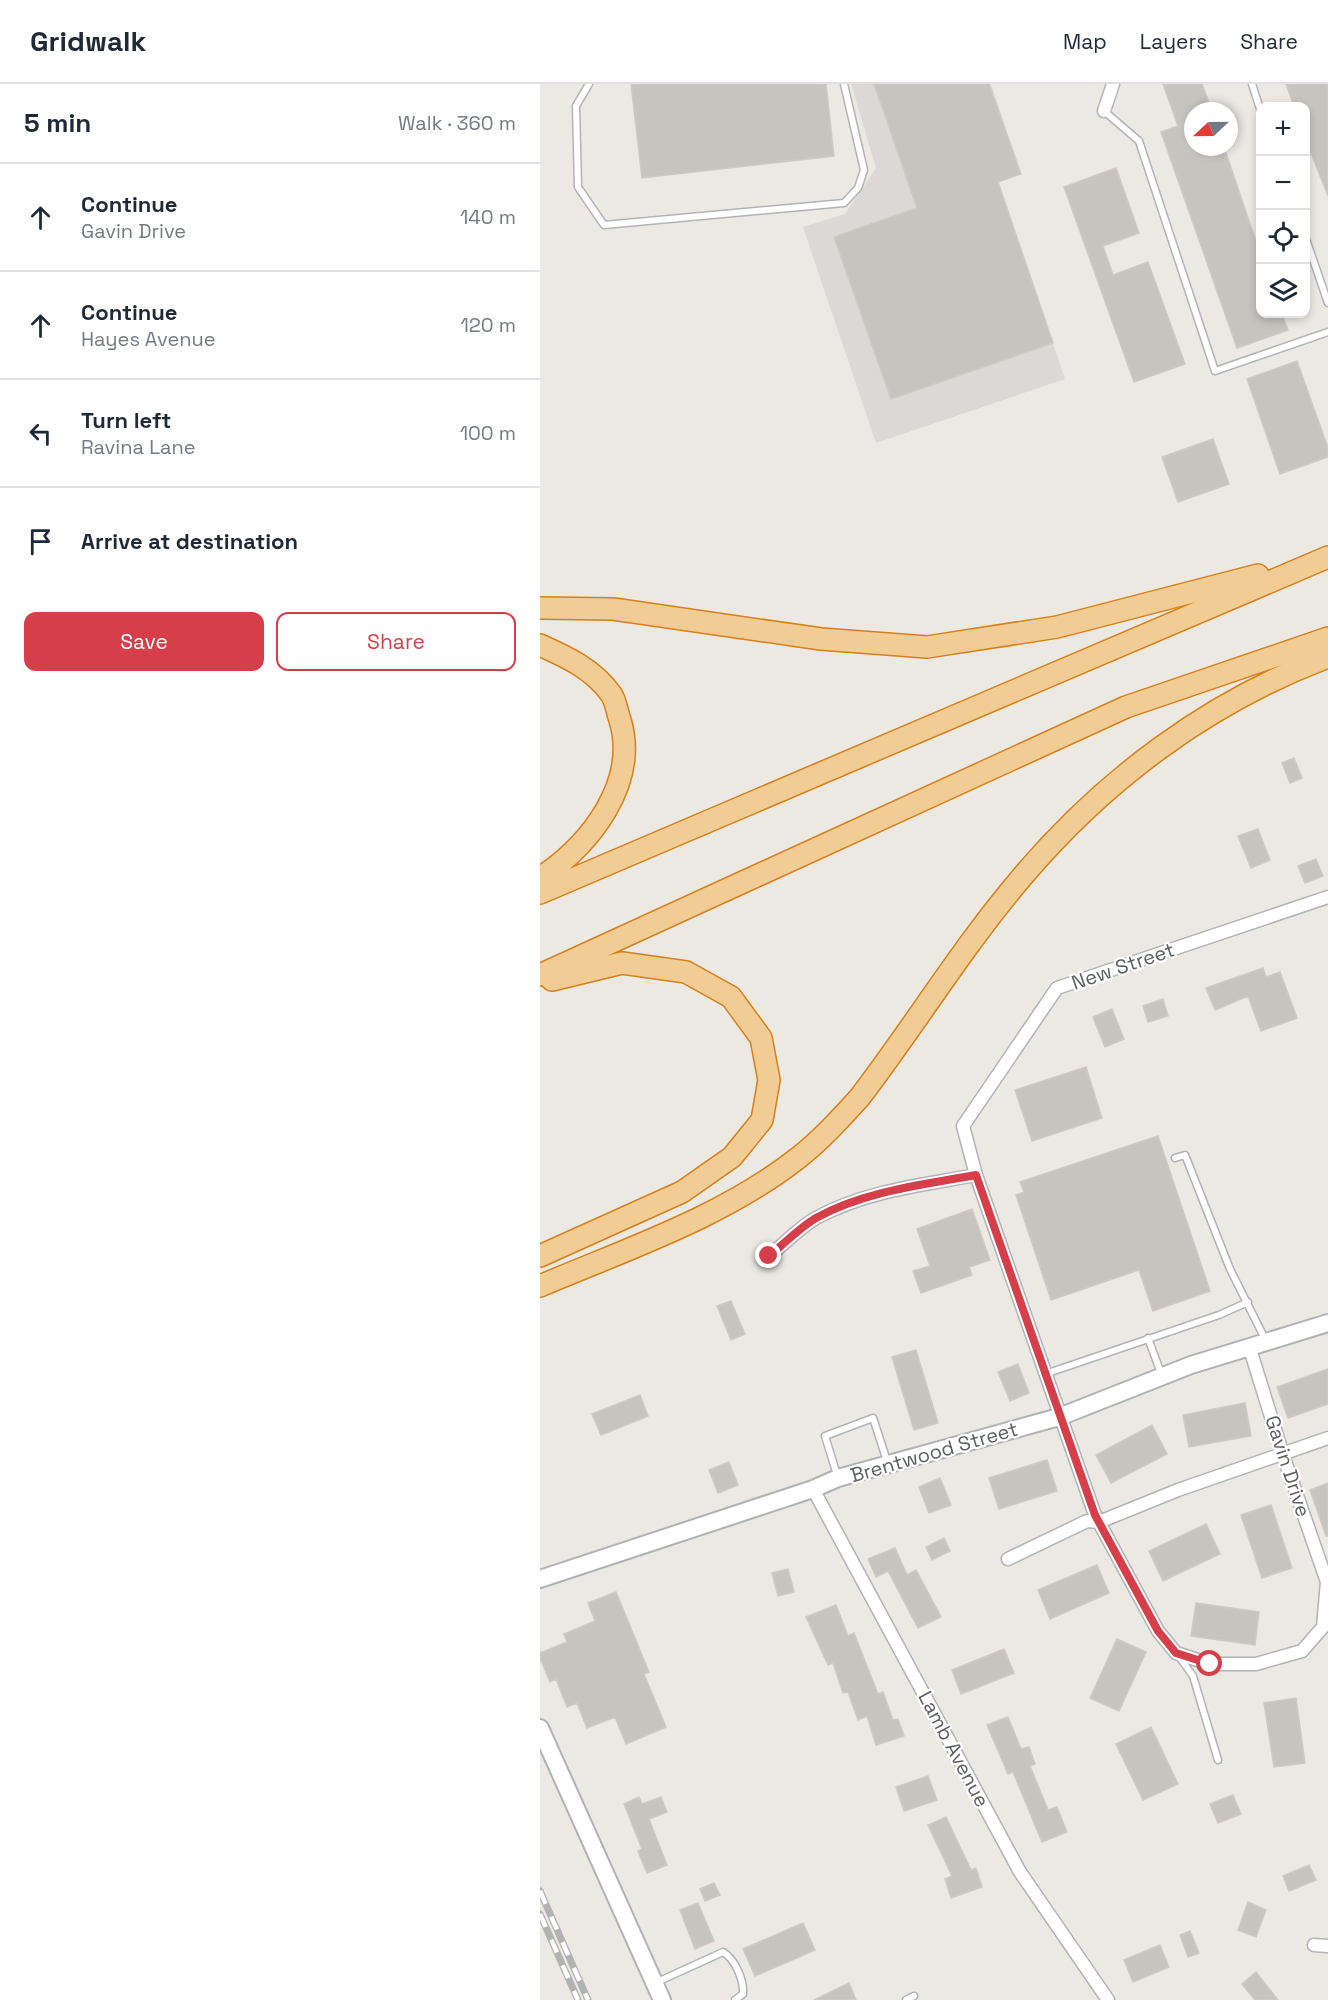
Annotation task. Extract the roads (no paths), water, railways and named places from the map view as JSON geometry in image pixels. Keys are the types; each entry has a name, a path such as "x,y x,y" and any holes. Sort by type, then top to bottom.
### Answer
{"highway":[{"path":"540,608 613,609 822,639 927,647 1057,627 1328,557"},
{"path":"540,893 1328,557"},
{"path":"540,975 1126,707 1328,639"},
{"path":"540,645 582,664 612,696 626,739 619,780 603,819 561,864 540,878"},
{"path":"540,1286 718,1208 798,1158 830,1130 860,1097 1021,878 1101,795 1172,739 1219,709 1269,681 1328,657"},
{"path":"540,983 622,963 686,972 731,997 761,1038 769,1080 762,1120 732,1157 682,1192 540,1256"}],"main road":[{"name":"Brentwood Street","path":"540,1580 813,1490 838,1478 1059,1417 1162,1376 1249,1346 1328,1323"},
{"path":"540,1728 662,2000"}],"street":[{"path":"1104,111 1113,84"},
{"name":"New Street","path":"1059,1417 976,1175 963,1126 1057,988 1328,897"},
{"path":"769,1256 815,1219 852,1202 898,1188 976,1175"},
{"name":"Gavin Drive","path":"1176,1653 1210,1664 1256,1664 1302,1651 1323,1627 1327,1603 1327,1582 1283,1455 1249,1346"},
{"path":"1059,1417 1099,1522 1158,1631 1176,1653"},
{"path":"1008,1560 1087,1521 1099,1522 1178,1490 1328,1438"},
{"name":"Lamb Avenue","path":"813,1490 1020,1872 1108,2000"},
{"path":"1314,1946 1328,1946"}],"lane":[{"path":"589,84 576,106 578,187 604,225 844,203 858,188 864,170 844,84"},
{"path":"1252,84 1258,102"},
{"path":"1104,111 1138,141 1215,371 1328,332"},
{"path":"1310,253 1328,303"},
{"path":"1175,1158 1185,1155 1230,1269 1266,1341"},
{"path":"1044,1374 1219,1316 1248,1302"},
{"path":"1148,1338 1162,1376"},
{"path":"838,1478 825,1436 873,1418 888,1465"},
{"path":"1176,1653 1193,1676 1218,1760"},
{"path":"655,1984 723,1952 730,1956 744,1986 743,1995 735,2000"},
{"path":"906,2000 914,1996"}],"railway":[{"path":"540,1891 588,2000"},
{"path":"540,1914 578,2000"}]}
